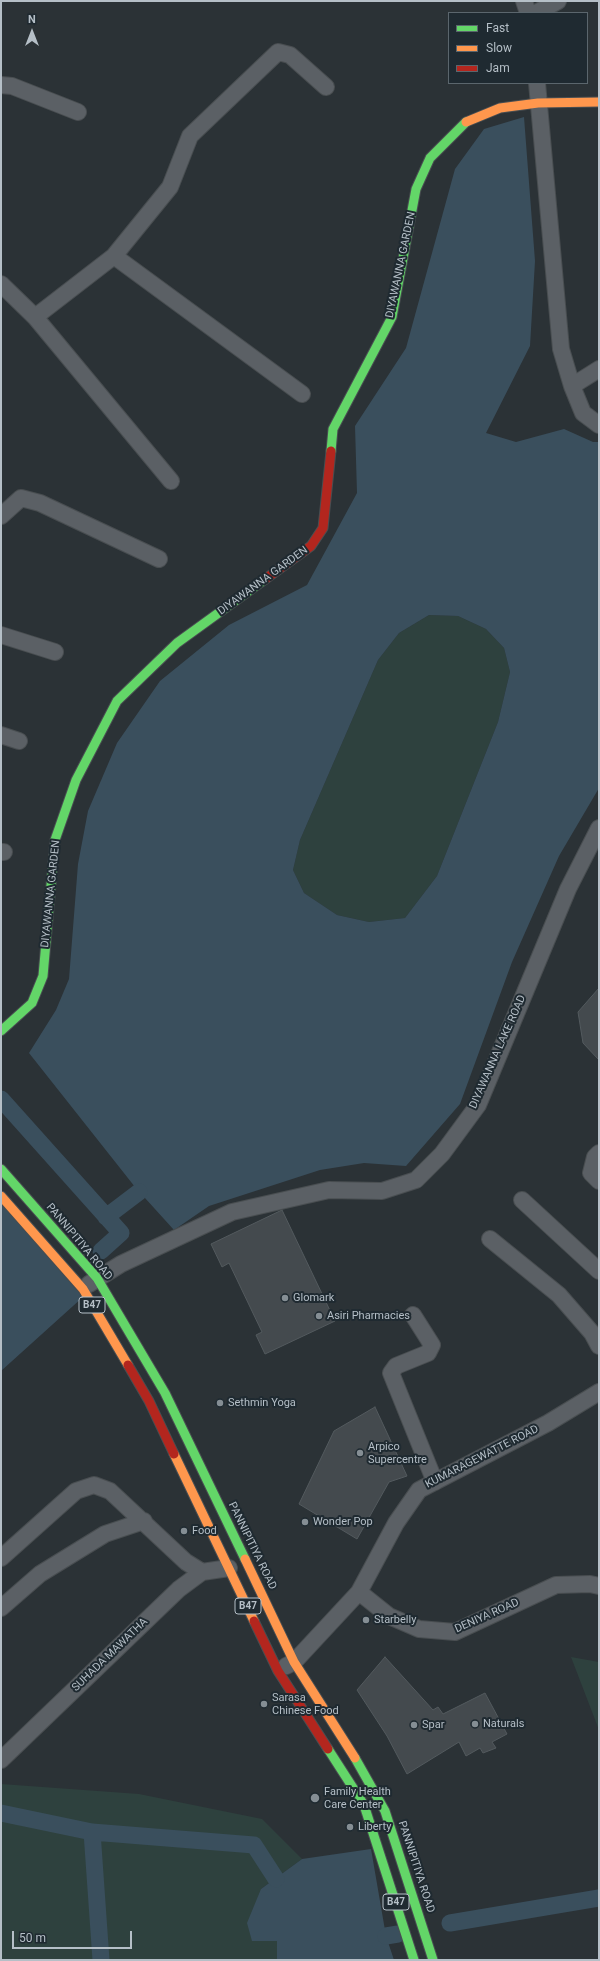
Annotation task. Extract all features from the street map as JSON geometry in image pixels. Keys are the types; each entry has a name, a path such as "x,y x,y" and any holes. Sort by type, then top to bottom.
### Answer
{"main road":[{"name":"DIYAWANNA GARDEN","path":"1,1031 32,1003 43,976 55,840 76,780 117,701 177,643 311,546 323,528 333,429 392,317 416,189 430,158 466,122 500,108 538,103 599,102"},
{"name":"PANNIPITIYA ROAD","path":"1,1169 97,1278 165,1393 294,1662 347,1745 385,1811 433,1960"},
{"name":"B47","path":"1,1196 83,1289 149,1400 278,1671 364,1805 414,1960"}],"street":[{"path":"524,1 528,12"},
{"path":"538,12 558,1"},
{"path":"36,317 114,256 170,187 190,136 278,52 290,55 326,87"},
{"path":"537,84 561,349 572,386 583,413 599,424"},
{"path":"1,85 12,86 78,112"},
{"path":"114,256 302,394"},
{"path":"1,284 36,317 172,480"},
{"path":"572,386 599,369"},
{"path":"1,516 21,498 40,502 159,559"},
{"path":"1,635 55,652"},
{"path":"1,735 19,740"},
{"name":"DIYAWANNA LAKE ROAD","path":"83,1289 97,1278 128,1261 232,1212 329,1190 382,1191 416,1180 442,1154 478,1104 568,889 599,828"},
{"path":"599,1153 595,1157 591,1173 599,1181"},
{"path":"522,1200 599,1271"},
{"path":"490,1239 559,1295 592,1333 599,1346"},
{"path":"413,1315 432,1345 428,1353 396,1366 391,1373 435,1482"},
{"name":"KUMARAGEWATTE ROAD","path":"278,1671 294,1662 359,1592 396,1523 419,1490 548,1423 599,1392"},
{"path":"1,1558 76,1491 94,1485 110,1490 186,1562 202,1572"},
{"path":"1,1608 40,1574 105,1534 144,1521"},
{"name":"SUHADA MAWATHA","path":"1,1760 179,1589 202,1572 229,1568"},
{"name":"DENIYA ROAD","path":"359,1592 389,1616 419,1629 455,1632 556,1584 590,1584 599,1586"}],"green space":[{"path":"429,615 458,616 486,629 504,648 510,672 498,722 437,876 405,918 369,922 337,915 304,893 293,870 300,840 378,660 399,633"},
{"path":"571,1657 599,1662 599,1730"},
{"path":"1,1784 139,1794 262,1819 302,1859 261,1889 277,1941 277,1960 1,1960"}],"water":[{"path":"524,117 535,261 530,346 486,433 516,442 564,429 593,442 599,442 599,788 559,856 512,962 460,1104 406,1166 364,1163 320,1170 209,1206 174,1230 135,1187 29,1053 56,1010 69,979 78,864 88,811 117,743 160,681 229,625 307,585 357,493 355,426 406,348 455,169 484,129","holes":["429,615 458,616 486,629 504,648 510,672 498,722 437,876 405,918 369,922 337,915 304,893 293,870 300,840 378,660 399,633"]},
{"path":"1,1203 83,1297 1,1371"},
{"path":"371,1849 386,1936 394,1960 277,1960 277,1941 252,1941 247,1923 261,1889 302,1859"}],"building":[{"path":"599,988 599,1060 583,1043 578,1012"},
{"name":"Glomark","path":"282,1210 335,1321 265,1354 256,1335 262,1332 229,1263 222,1267 211,1244"},
{"name":"Arpico Supercentre","path":"375,1407 407,1476 389,1482 357,1539 299,1504 334,1431"},
{"name":"Spar","path":"385,1657 433,1710 438,1707 443,1714 485,1693 507,1734 492,1742 496,1748 483,1753 480,1748 466,1756 459,1742 407,1774 387,1736 357,1690"}],"waterway":[{"path":"1,1099 121,1233 101,1251"},
{"path":"106,1217 139,1192"},
{"path":"1,1813 92,1832 254,1845 276,1879"},
{"path":"92,1832 101,1960"},
{"path":"450,1923 599,1898"},
{"path":"386,1936 398,1934"}],"traffic: fast":[{"path":"331,451 333,429 392,317 416,189 430,158 466,122"},
{"path":"1,1031 32,1003 43,976 55,840 76,780 117,701 177,643 264,580"},
{"path":"1,1169 97,1278 165,1393 245,1559"},
{"path":"328,1749 364,1805 414,1960"},
{"path":"355,1758 385,1811 433,1960"}],"traffic: slow":[{"path":"466,122 500,108 538,103 599,102"},
{"path":"1,1196 83,1289 128,1365"},
{"path":"174,1454 254,1621"},
{"path":"245,1559 294,1662 355,1758"}],"traffic: jam":[{"path":"264,580 311,546 323,528 331,451"},
{"path":"128,1365 149,1401 174,1454"},
{"path":"254,1621 278,1671 328,1749"}],"place":[{"name":"Glomark","path":"285,1298"},
{"name":"Asiri Pharmacies","path":"319,1316"},
{"name":"Sethmin Yoga","path":"220,1403"},
{"name":"Arpico Supercentre","path":"360,1453"},
{"name":"Wonder Pop","path":"305,1522"},
{"name":"Food","path":"184,1531"},
{"name":"Starbelly","path":"366,1620"},
{"name":"Sarasa Chinese Food","path":"264,1704"},
{"name":"Naturals","path":"475,1724"},
{"name":"Spar","path":"414,1725"},
{"name":"Family Health Care Center","path":"315,1798"},
{"name":"Liberty","path":"350,1827"}]}
